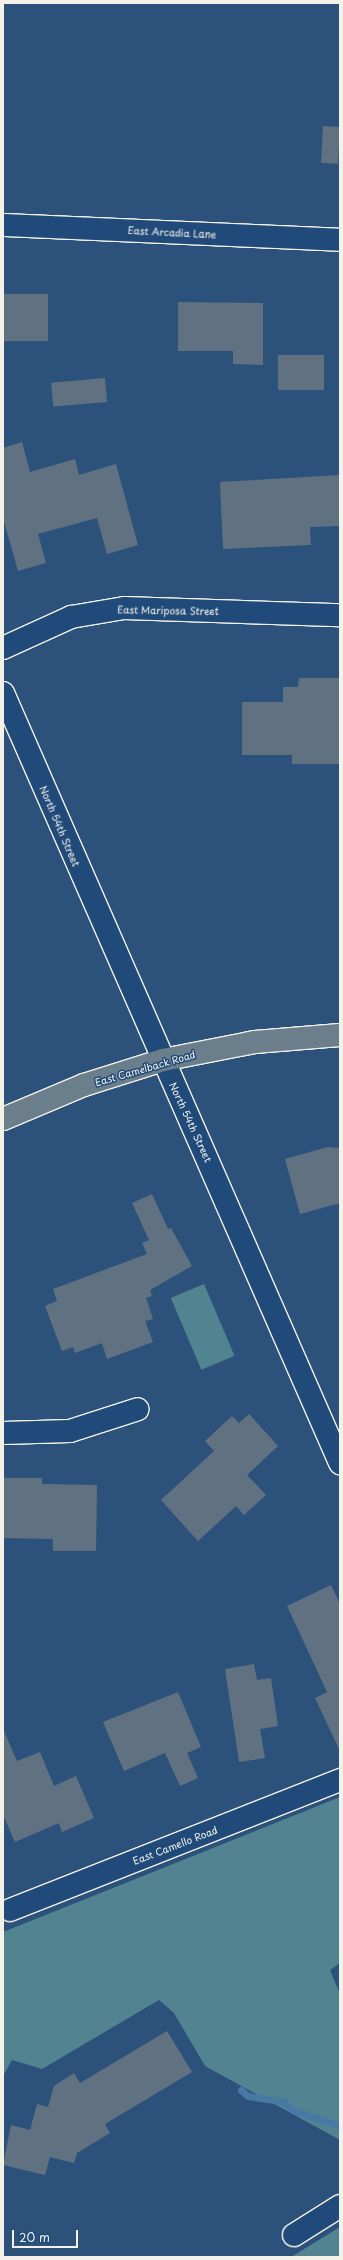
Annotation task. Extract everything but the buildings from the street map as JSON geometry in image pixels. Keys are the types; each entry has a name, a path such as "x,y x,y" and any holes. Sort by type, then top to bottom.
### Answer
{"main road":[{"name":"East Camelback Road","path":"3,1119 84,1086 163,1060 255,1042 340,1035"}],"street":[{"name":"East Arcadia Lane","path":"3,225 340,240"},
{"name":"East Mariposa Street","path":"3,648 71,617 124,608 340,615"},
{"name":"North 54th Street","path":"3,693 340,1463"},
{"path":"3,1433 70,1431 138,1409"},
{"name":"East Camello Road","path":"10,1910 340,1780"},
{"path":"294,2235 340,2206"}],"green space":[{"path":"204,1284 234,1356 201,1370 171,1298"},
{"path":"340,1797 340,1963 330,1970 340,1994 340,2140 205,2066 174,2013 159,2000 42,2069 12,2060 3,2076 3,1932"},
{"path":"340,2227 340,2257 291,2257"}],"waterway":[{"path":"241,2090 248,2096 284,2102 293,2110 340,2126"}]}
